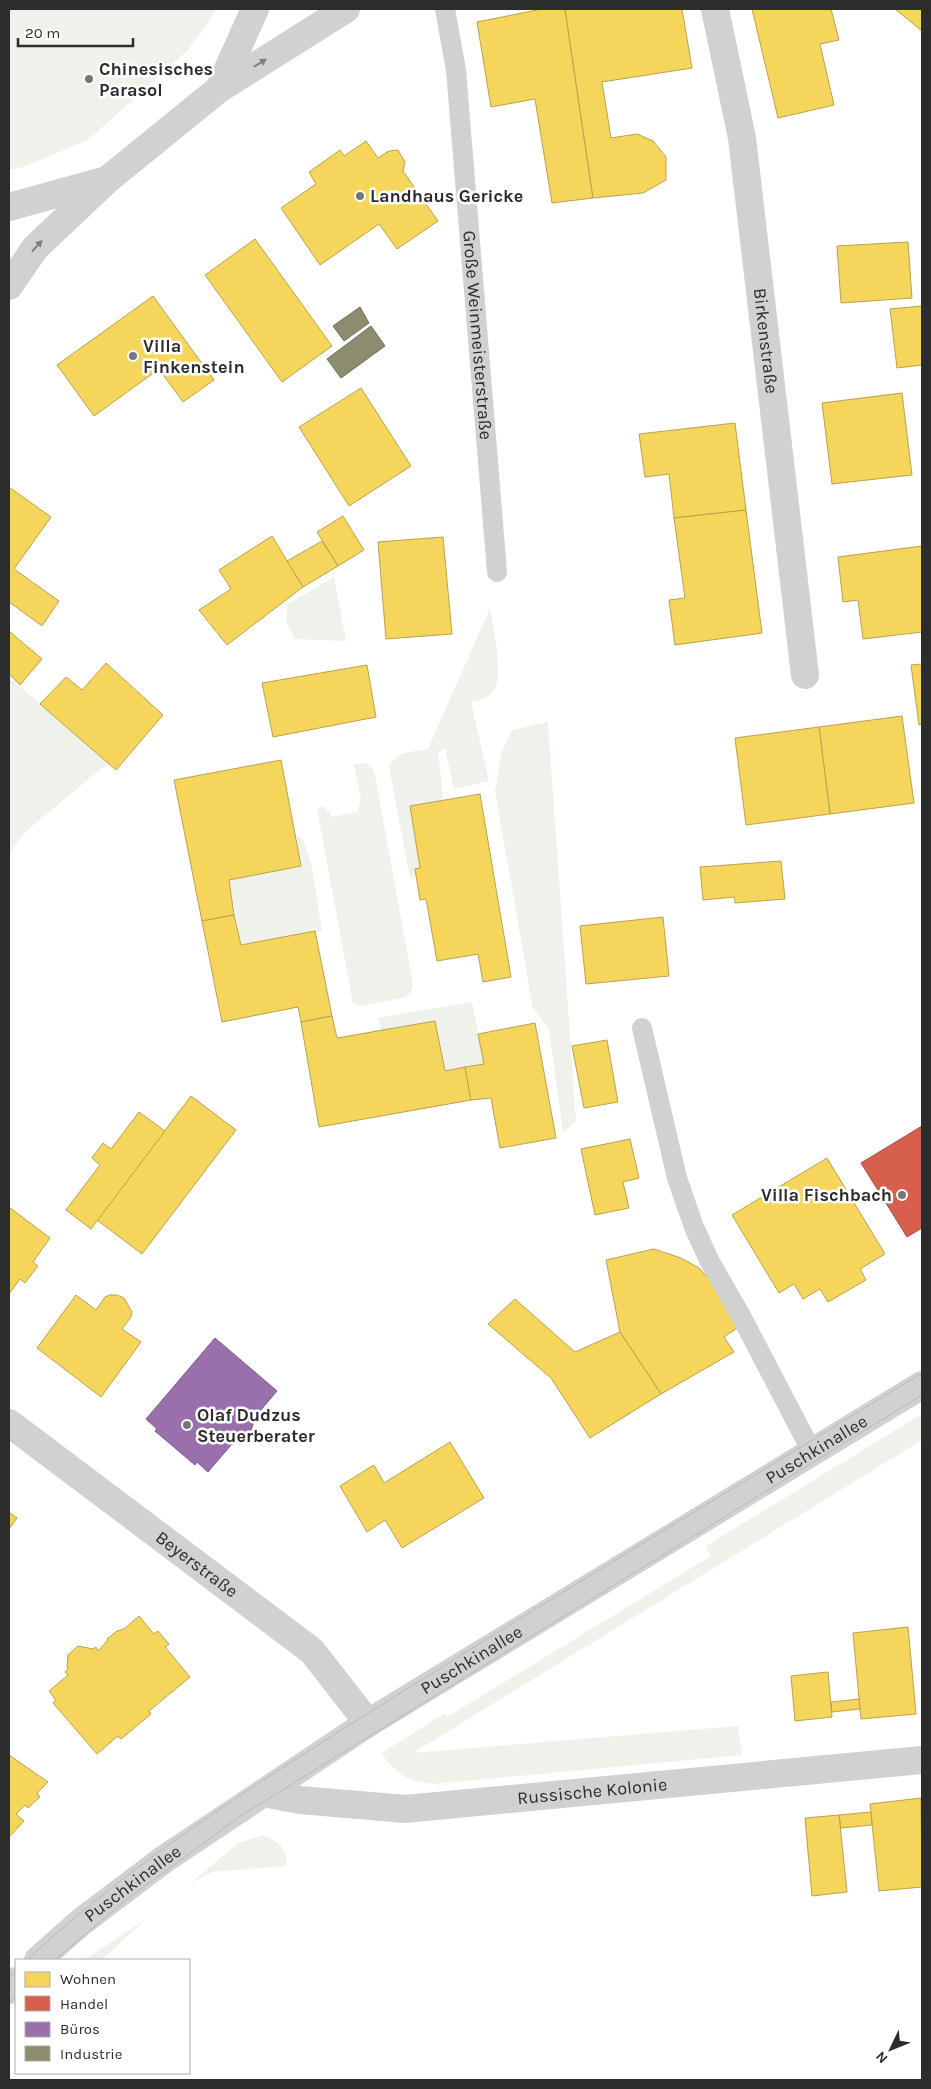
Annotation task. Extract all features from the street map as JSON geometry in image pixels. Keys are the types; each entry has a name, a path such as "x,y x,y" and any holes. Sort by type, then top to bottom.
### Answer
{"street":[{"path":"219,89 255,9"},
{"path":"9,286 35,248 107,180 219,89 346,9"},
{"name":"Birkenstraße","path":"715,9 742,138 805,675"},
{"path":"9,207 107,180"},
{"name":"Puschkinallee","path":"39,1959 81,1922 163,1860 368,1723 922,1385"},
{"name":"Beyerstraße","path":"9,1423 312,1651 368,1723"},
{"name":"Russische Kolonie","path":"263,1793 300,1800 405,1809 922,1760"}],"lane":[{"name":"Große Weinmeisterstraße","path":"445,9 456,70 497,572"},
{"path":"642,1028 676,1178 694,1227 709,1260 741,1316 812,1452"}],"shaded area":[{"path":"9,9 217,9 188,50 88,140 23,167 9,170"},
{"path":"334,577 346,641 295,639 286,620 288,604"},
{"path":"490,608 497,650 497,682 494,690 489,695 471,702 489,781 454,789 445,748 438,753 444,801 410,807 420,868 415,869 416,877 410,878 389,768 395,758 400,755 428,749"},
{"path":"9,677 108,763 24,833 9,854"},
{"path":"548,722 576,1121 563,1133 549,1029 533,1009 495,791 501,754 512,730"},
{"path":"366,763 374,770 413,985 411,993 403,998 361,1006 353,1003 317,809 324,806 332,817 357,812 361,799 354,764"},
{"path":"296,834 303,839 311,863 322,931 241,945 229,880 301,866"},
{"path":"472,1002 484,1064 445,1071 435,1021 381,1031 378,1018"},
{"path":"922,1414 922,1440 413,1753 738,1726 742,1755 432,1784 408,1778 395,1769 384,1757 382,1753 445,1713 447,1717 711,1556 706,1546"},
{"path":"263,1835 273,1840 284,1850 286,1866 212,1872 191,1883 238,1843"},
{"path":"146,1919 103,1959 86,1959"}],"building: Wohnen":[{"path":"542,9 565,9 593,198 552,203 535,99 491,107 477,22"},
{"path":"565,9 682,9 692,68 602,82 611,138 637,134 653,141 666,157 666,180 643,193 593,198"},
{"path":"752,9 831,9 839,40 820,44 834,105 778,118"},
{"path":"895,9 922,9 922,31"},
{"name":"Landhaus Gericke","path":"366,141 378,158 389,151 398,150 405,162 403,171 438,221 397,249 379,224 320,265 281,208 316,184 309,172 340,150 344,156"},
{"path":"255,239 332,346 282,382 205,275"},
{"path":"908,242 912,298 841,303 837,246"},
{"name":"Villa Finkenstein","path":"153,296 214,380 183,402 159,369 94,416 57,365"},
{"path":"922,306 922,365 897,368 890,309"},
{"path":"361,388 411,466 349,506 299,427"},
{"path":"902,393 912,475 832,484 822,403"},
{"path":"735,423 746,510 674,518 669,474 645,477 639,434"},
{"path":"9,487 51,517 14,569 59,601 42,626 9,602"},
{"path":"746,510 762,633 675,645 669,600 685,598 674,518"},
{"path":"343,516 364,550 338,566 317,532"},
{"path":"272,536 303,587 227,645 199,610 231,589 219,570"},
{"path":"443,537 452,634 386,639 378,542"},
{"path":"322,541 338,566 303,587 287,561"},
{"path":"922,546 922,632 863,639 858,600 843,602 838,557"},
{"path":"9,631 42,659 20,685 9,674"},
{"path":"106,663 163,715 116,770 40,704 66,677 82,690"},
{"path":"922,664 922,724 919,725 911,665"},
{"path":"367,665 376,717 273,737 262,683"},
{"path":"902,716 914,803 830,814 819,727"},
{"path":"819,727 830,814 746,825 735,738"},
{"path":"281,760 301,866 229,880 234,915 202,921 174,780"},
{"path":"480,794 511,977 483,982 478,954 437,961 426,899 420,900 415,869 420,868 410,806"},
{"path":"781,861 785,899 735,903 734,897 703,900 700,867"},
{"path":"234,915 241,945 315,931 332,1016 301,1022 298,1007 222,1022 202,921"},
{"path":"663,917 669,976 586,984 580,926"},
{"path":"332,1016 337,1038 435,1021 445,1071 465,1067 471,1100 319,1127 301,1022"},
{"path":"535,1023 556,1138 500,1148 491,1098 471,1100 465,1067 484,1064 478,1034"},
{"path":"607,1040 618,1102 584,1108 572,1046"},
{"path":"191,1096 236,1130 142,1254 97,1220"},
{"path":"139,1112 165,1131 91,1229 66,1210 100,1165 92,1158 103,1143 111,1149"},
{"path":"630,1139 639,1178 623,1182 629,1208 595,1215 581,1149"},
{"path":"827,1158 885,1254 860,1269 866,1280 828,1302 820,1289 803,1299 794,1284 779,1293 732,1215"},
{"path":"9,1207 50,1238 33,1262 38,1266 25,1283 20,1279 9,1294"},
{"path":"654,1249 681,1258 699,1268 718,1288 743,1324 724,1337 734,1352 661,1394 620,1332 606,1260"},
{"path":"76,1295 96,1310 105,1297 117,1295 124,1298 132,1312 131,1317 122,1329 141,1342 101,1397 37,1348"},
{"path":"515,1299 575,1352 620,1332 661,1394 590,1438 551,1378 488,1324"},
{"path":"450,1442 484,1498 402,1548 385,1520 367,1532 340,1486 374,1465 384,1483"},
{"path":"9,1512 17,1518 9,1529"},
{"path":"139,1616 154,1634 158,1631 169,1644 165,1647 190,1677 149,1711 151,1714 121,1739 118,1736 97,1754 53,1703 56,1700 49,1691 68,1675 65,1672 68,1669 68,1655 78,1646 93,1649 96,1647 98,1651 107,1639 117,1631 124,1629"},
{"path":"908,1627 916,1714 861,1719 853,1633"},
{"path":"828,1672 832,1717 795,1721 791,1676"},
{"path":"859,1699 860,1709 832,1712 831,1702"},
{"path":"9,1755 48,1782 37,1793 40,1797 28,1808 25,1805 16,1814 24,1821 9,1837"},
{"path":"921,1798 922,1887 879,1891 870,1804"},
{"path":"871,1812 872,1825 841,1828 839,1815"},
{"path":"839,1815 847,1892 812,1896 805,1818"}],"building: Handel":[{"name":"Villa Fischbach","path":"922,1126 922,1228 907,1237 861,1163"}],"building: Büros":[{"path":"215,1338 277,1391 254,1418 250,1432 246,1436 237,1438 208,1472 197,1462 195,1465 155,1431 157,1429 146,1419"}],"building: Industrie":[{"path":"360,307 369,323 344,341 333,326"},
{"path":"371,326 385,346 341,378 327,359"}],"tram line":[{"path":"28,1959 69,1922 113,1887 251,1788 526,1615 922,1373"},
{"path":"56,1959 126,1900 242,1815 922,1395"},
{"path":"9,1977 15,1971"},
{"path":"9,2003 15,1996"}],"place":[{"name":"Chinesisches Parasol","path":"89,79"},
{"name":"Landhaus Gericke","path":"360,196"},
{"name":"Villa Finkenstein","path":"133,356"},
{"name":"Villa Fischbach","path":"902,1195"},
{"name":"Olaf Dudzus Steuerberater","path":"187,1425"}]}
